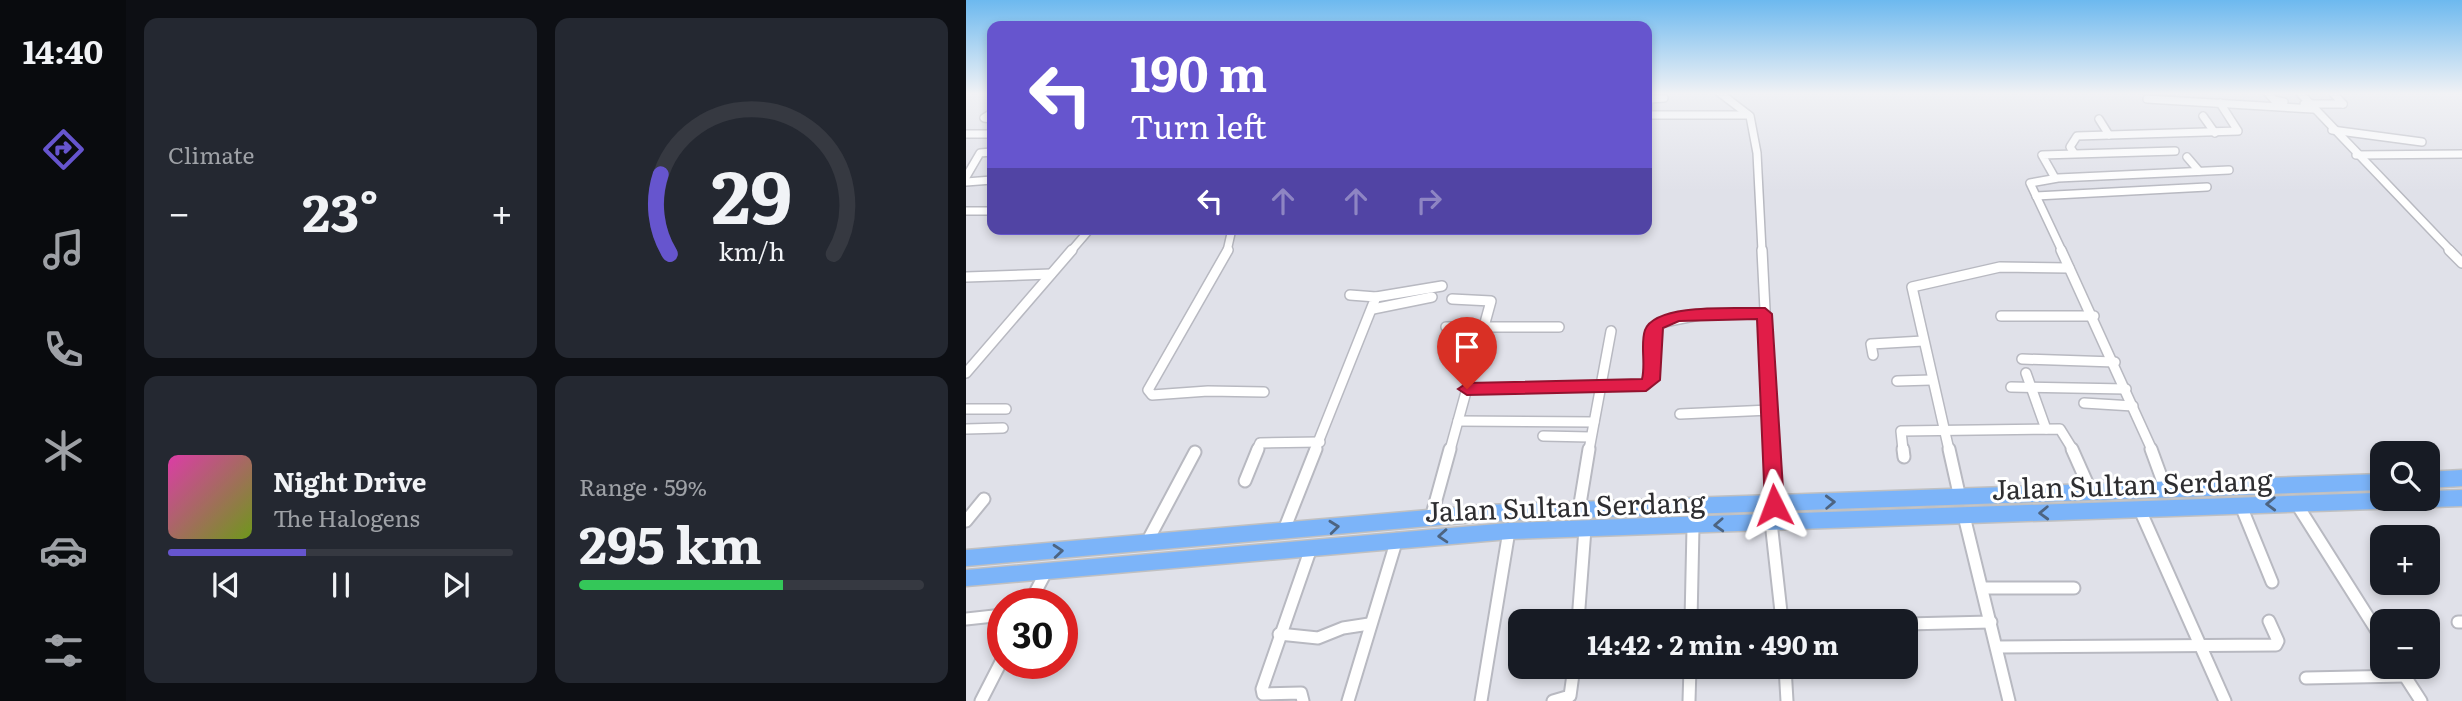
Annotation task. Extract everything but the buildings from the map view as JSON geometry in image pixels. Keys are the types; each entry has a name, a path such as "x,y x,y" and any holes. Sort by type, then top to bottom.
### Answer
{"highway":[{"path":"2440,479 2462,478"},
{"name":"Jalan Sultan Serdang","path":"966,558 1431,518 1579,510 2370,482"},
{"path":"2355,483 2368,502"},
{"name":"Jalan Sultan Serdang","path":"966,578 1509,531 1693,527 2462,498"},
{"path":"1018,574 1030,554"}],"street":[{"path":"1751,126 1757,153 1774,505"},
{"path":"2103,126 2109,135"},
{"path":"2210,126 2215,132"},
{"path":"2074,153 2070,147 2075,137 2238,131 2235,126"},
{"path":"2328,126 2462,263"},
{"path":"2332,130 2422,142"},
{"path":"966,134 987,134"},
{"path":"2056,182 2042,155 2175,151"},
{"path":"969,171 981,153 987,152"},
{"path":"2356,155 2462,154"},
{"path":"2187,158 2199,171"},
{"path":"2166,490 2115,362 2031,182 2229,170"},
{"path":"966,182 987,180"},
{"path":"2036,196 2207,187"},
{"path":"966,211 987,211"},
{"path":"966,373 1085,235"},
{"path":"1231,235 1228,250 1148,390 1152,395 1208,391 1264,392"},
{"path":"1960,498 1912,293 1914,286 1991,268 2069,268"},
{"path":"966,277 1051,274"},
{"path":"1350,295 1376,297 1442,286"},
{"path":"1419,299 1420,288"},
{"path":"1283,532 1376,297"},
{"path":"1373,309 1432,297"},
{"path":"1431,518 1491,301 1452,299"},
{"path":"1467,389 1649,384 1652,373 1653,328 1670,318 1765,314"},
{"path":"2001,316 2094,316"},
{"path":"1446,327 1559,327"},
{"path":"1579,510 1611,331"},
{"path":"1873,355 1871,344 1923,341"},
{"path":"1445,358 1474,358"},
{"path":"2022,359 2115,362"},
{"path":"2026,373 2046,429"},
{"path":"1897,381 1931,380"},
{"path":"2011,387 2126,389"},
{"path":"2084,403 2133,405"},
{"path":"966,409 1006,409"},
{"path":"1681,414 1770,410"},
{"path":"1458,421 1594,422"},
{"path":"966,429 1003,428"},
{"path":"1904,457 1901,431 2064,431 2092,494"},
{"path":"1543,436 1590,437"},
{"path":"1245,481 1260,443 1320,442"},
{"path":"1146,544 1195,452"},
{"path":"966,521 984,499"},
{"path":"2296,503 2370,620"},
{"path":"2241,506 2272,582"},
{"path":"2140,510 2225,701"},
{"path":"1964,516 2009,701"},
{"path":"1771,522 1781,609"},
{"path":"1691,609 1693,527"},
{"path":"1579,609 1585,529"},
{"path":"1480,701 1509,531"},
{"path":"1348,701 1369,624 1392,563 1397,540"},
{"path":"1303,701 1301,693 1263,694 1262,689 1311,547"},
{"path":"1038,588 1046,572"},
{"path":"1982,588 2074,588"},
{"path":"966,619 987,617"},
{"path":"1997,648 2276,645 2278,641 2269,621"},
{"path":"1918,624 1991,622"},
{"path":"1279,634 1318,638 1343,628 1369,624"},
{"path":"2306,678 2370,674"},
{"path":"981,701 992,679"},
{"path":"1553,701 1570,696 1572,679"},
{"path":"1689,701 1690,679"},
{"path":"1786,679 1787,701"},
{"path":"2407,679 2421,701"}],"route":[{"path":"1467,389 1646,385 1651,380 1652,331 1657,324 1677,316 1765,314 1774,505"}]}
